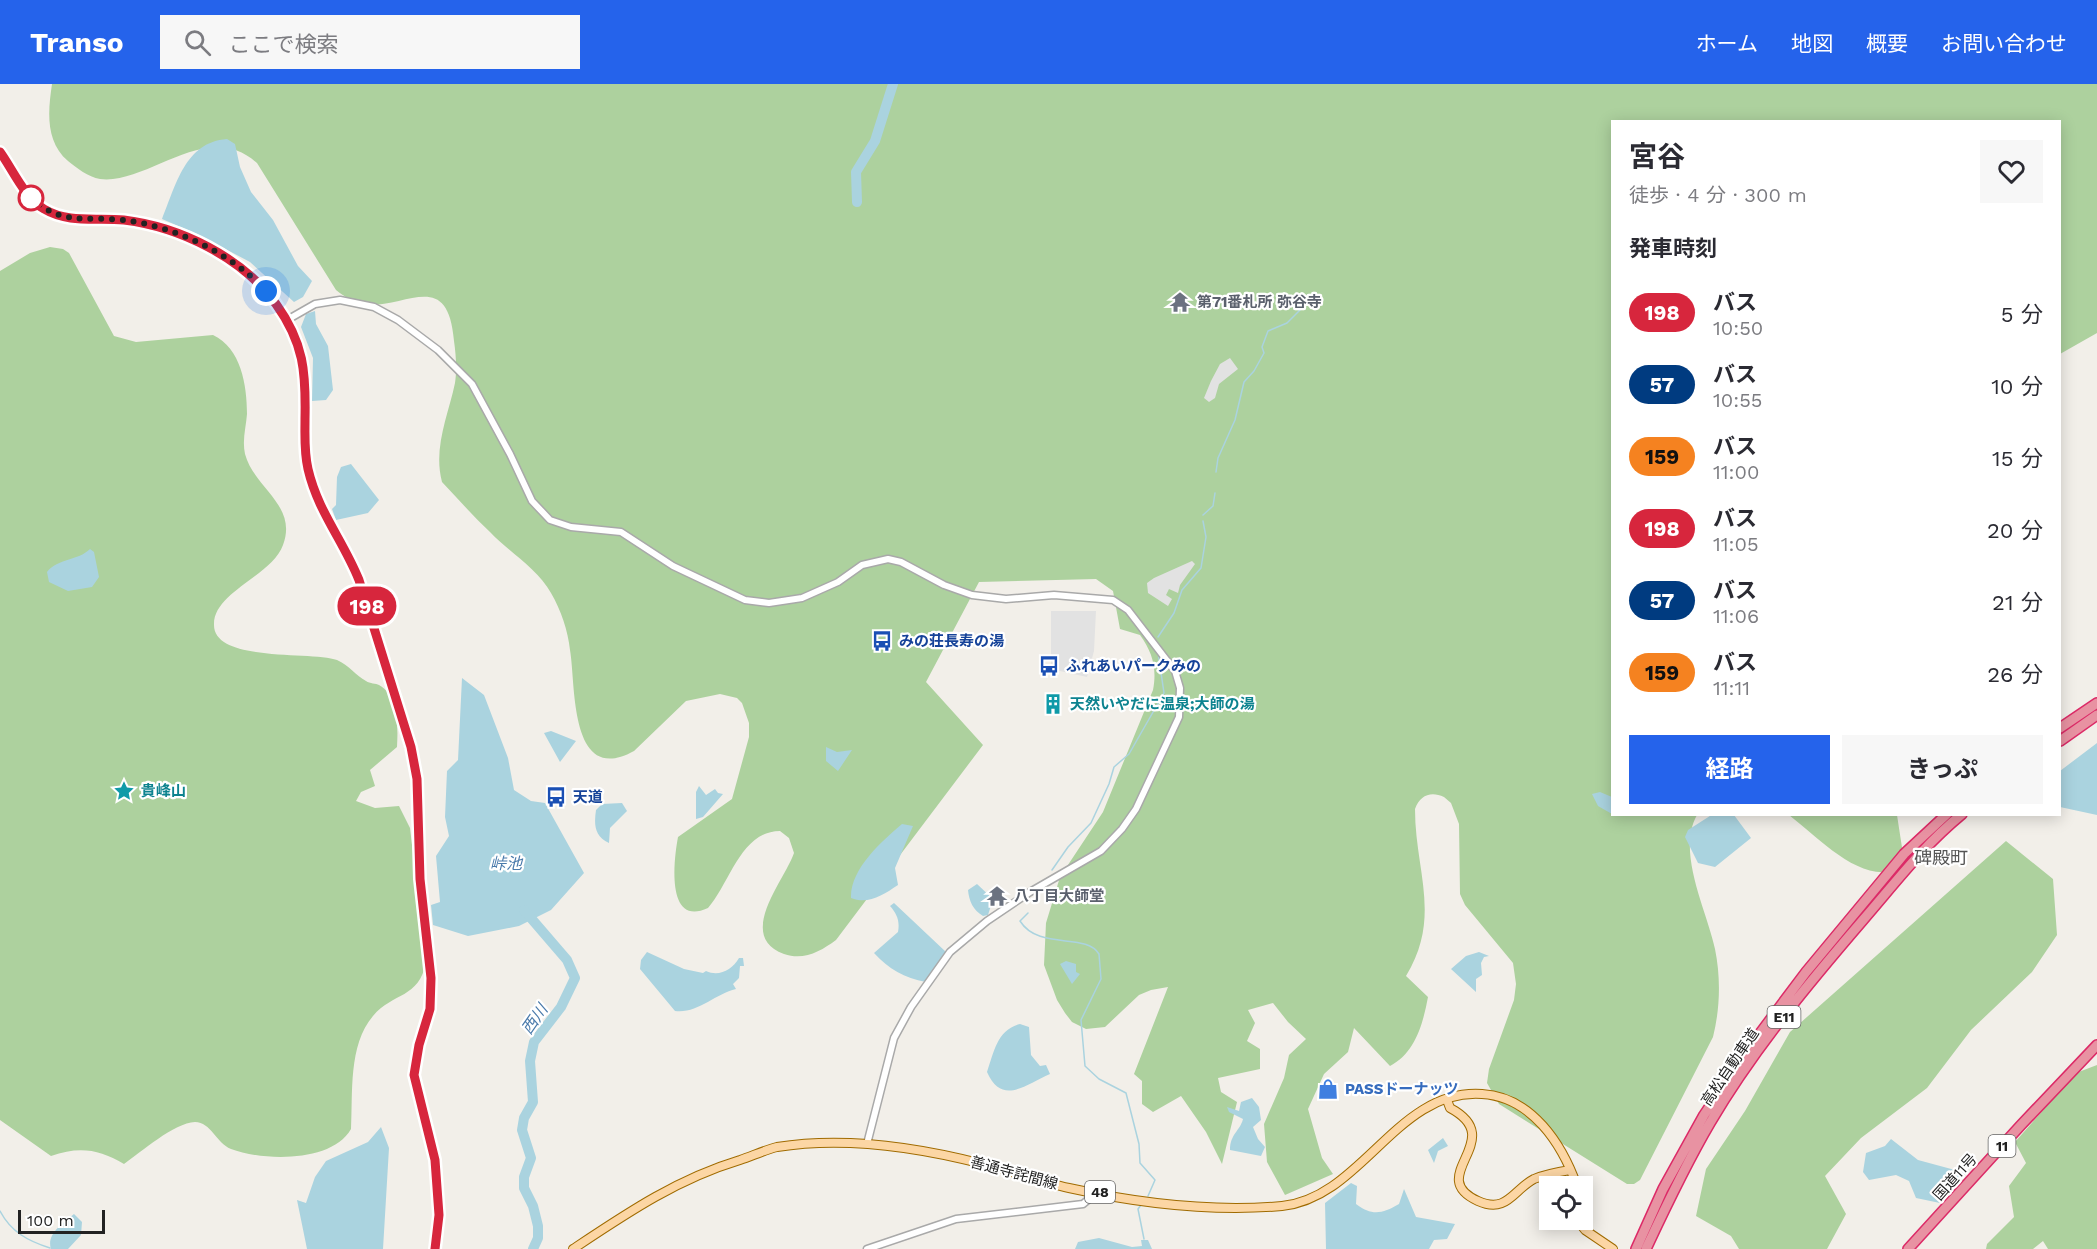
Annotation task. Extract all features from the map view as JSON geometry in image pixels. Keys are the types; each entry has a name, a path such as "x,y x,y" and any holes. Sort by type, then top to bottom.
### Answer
{"highway":[{"path":"2061,727 2097,703"},
{"path":"2061,740 2097,715"},
{"name":"高松自動車道","path":"1636,1249 1663,1189 1704,1115 1749,1048 1806,972 1904,855 1945,816"},
{"name":"高松自動車道","path":"1646,1249 1710,1123 1756,1053 1814,978 1912,860 1960,816"},
{"name":"国道11号","path":"1908,1249 2020,1125 2097,1045"}],"main road":[{"path":"0,152 33,201 43,209 79,220 138,222 201,244 228,259 255,280 287,320 303,358 304,451 311,483 322,512 347,553 359,580 415,765 420,879 431,978 430,1009 419,1045 414,1075 435,1160 439,1215 435,1249"},
{"name":"善通寺詫間線","path":"573,1249 657,1194 714,1168 774,1148 818,1143 867,1144 926,1151 1070,1188 1150,1202 1192,1205 1291,1204 1317,1196 1334,1185 1412,1117 1436,1103 1482,1094 1503,1098 1521,1107 1549,1132 1573,1176"},
{"path":"1448,1100 1450,1108 1464,1115 1473,1128 1473,1140 1459,1170 1459,1182 1462,1190 1478,1201 1498,1204 1510,1200 1535,1179 1570,1170"},
{"path":"1585,1230 1613,1249"}],"street":[{"path":"287,320 315,304 340,300 374,307 398,320 438,350 471,384 510,454 532,501 550,520 572,527 621,532 673,566 745,600 769,603 802,598 838,582 862,565 888,559 902,562 944,585 972,595 1006,599 1054,595 1113,600 1128,610 1175,671 1180,688 1179,717 1136,809 1122,829 1101,850 1030,892 980,927 950,952 911,1007 894,1038 867,1144"},
{"path":"867,1249 956,1219 1083,1204 1097,1192"}],"green space":[{"path":"52,84 2097,84 2097,333 2061,353 2061,120 1611,120 1611,816 1697,816 1691,830 1691,864 1715,949 1719,982 1713,1037 1640,1180 1634,1184 1627,1184 1499,1104 1487,1083 1489,1069 1514,1000 1516,984 1513,963 1465,905 1460,894 1459,824 1451,803 1444,797 1430,794 1420,800 1415,809 1425,914 1423,934 1417,954 1406,976 1428,997 1420,1027 1406,1054 1390,1066 1354,1028 1348,1052 1324,1074 1308,1109 1322,1158 1333,1174 1285,1195 1267,1162 1264,1124 1284,1078 1289,1055 1306,1039 1273,1003 1248,1010 1255,1023 1247,1041 1260,1049 1260,1069 1218,1078 1221,1092 1237,1102 1222,1164 1206,1132 1181,1096 1153,1112 1142,1104 1142,1081 1134,1074 1168,987 1139,995 1105,1027 1086,1029 1072,1022 1065,1013 1057,1000 1044,965 1046,923 1060,877 1103,812 1153,690 1154,668 1151,655 1140,635 1120,629 1113,591 1096,579 979,582 926,682 983,745 836,940 805,956 784,954 770,946 764,934 763,921 767,907 794,853 789,838 780,831 767,833 746,849 708,908 694,912 685,908 675,888 674,874 678,837 732,799 749,737 749,723 742,703 737,698 720,694 686,701 634,751 613,758 597,755 587,744 580,727 568,635 551,593 539,576 484,526 442,482 440,444 455,383 456,368 450,319 444,306 436,299 425,297 364,305 339,293 257,163 238,151 218,147 198,150 119,178 100,179 87,174 68,161 55,144 50,125"},
{"path":"50,247 63,249 69,253 114,336 136,342 213,335 230,349 236,358 246,391 245,454 257,477 280,508 285,519 286,531 283,545 277,556 232,593 216,613 214,625 218,637 230,645 247,650 337,660 362,679 378,684 386,690 394,704 397,747 370,770 375,786 361,792 356,801 375,808 399,806 410,828 426,962 418,983 381,1008 365,1028 359,1041 353,1070 351,1129 342,1140 329,1148 313,1153 278,1157 244,1153 226,1146 205,1125 195,1122 177,1127 124,1164 97,1152 80,1150 51,1156 0,1120 0,271 30,253"},
{"path":"1790,816 1897,816 1903,854 1887,872 1861,867 1835,852"},
{"path":"2006,841 2053,879 2057,935 2032,972 1971,1030 1927,1088 1861,1138 1825,1176 1846,1214 1827,1249 1739,1249 1731,1236 1696,1216 1706,1169 1745,1111 1790,1032"},
{"path":"2097,1065 2097,1249 2048,1249 2043,1241 2033,1249 1986,1249 1987,1244 2014,1217 2009,1186 2026,1163 2015,1142 2076,1073"}],"shaded area":[{"path":"1230,358 1238,369 1219,384 1215,398 1209,402 1204,398 1211,381 1220,364"},
{"path":"1192,561 1195,564 1180,585 1178,593 1169,589 1166,595 1172,599 1168,606 1148,593 1147,583"},
{"path":"1051,611 1096,611 1094,651 1087,677 1051,669"}],"water":[{"path":"227,139 235,144 240,167 251,192 273,220 298,266 312,281 303,297 294,302 250,262 197,234 162,219 184,167 192,157 201,148"},
{"path":"315,311 316,324 328,346 333,390 326,400 312,401 313,358 301,327 306,314"},
{"path":"351,464 379,500 368,513 336,520 332,509 336,505 337,477 341,467"},
{"path":"90,549 94,552 99,577 92,587 68,591 49,582 47,572 52,567 80,556"},
{"name":"峠池","path":"462,678 484,695 508,758 514,790 531,801 545,803 584,873 551,910 519,926 468,936 433,925 431,905 440,902 436,856 449,836 445,817 447,771 458,760"},
{"path":"551,731 576,741 560,762 544,733"},
{"path":"2097,743 2097,815 2061,807 2061,770"},
{"path":"826,747 837,752 852,750 838,771 826,761"},
{"path":"699,786 706,795 715,789 718,793 723,794 703,817 696,819 696,792"},
{"path":"1600,792 1611,797 1611,813 1598,806 1592,794"},
{"path":"622,803 627,811 610,828 609,843 600,837 596,829 596,810 602,804"},
{"path":"1710,816 1735,816 1751,838 1715,867 1698,863 1685,837 1688,830"},
{"path":"902,824 913,826 895,868 898,885 869,900 851,898 852,887 861,866 877,847"},
{"path":"977,884 993,899 988,915 980,914 971,901 968,890"},
{"path":"894,903 946,952 926,982 897,972 874,953 898,932 899,924 890,906"},
{"path":"647,952 684,969 703,973 725,971 739,958 743,958 744,966 740,966 739,978 733,984 736,989 691,1010 675,1011 640,969 641,960"},
{"path":"1479,952 1489,956 1484,957 1481,963 1482,975 1476,979 1476,992 1451,969 1466,956"},
{"path":"1066,961 1076,964 1076,972 1080,974 1072,984 1060,964"},
{"path":"1020,1024 1029,1027 1031,1055 1040,1066 1046,1065 1050,1074 1015,1090 1007,1090 993,1082 987,1072 1001,1037 1006,1031"},
{"path":"1252,1098 1259,1107 1261,1120 1253,1127 1258,1139 1265,1147 1261,1156 1230,1150 1233,1136 1243,1119 1229,1112 1227,1107 1239,1111 1241,1102"},
{"path":"381,1127 389,1148 383,1249 307,1249 297,1200 306,1203 315,1177 326,1161 368,1142"},
{"path":"1443,1138 1448,1146 1438,1151 1434,1163 1428,1150"},
{"path":"1891,1139 1918,1160 1966,1173 1940,1203 1916,1198 1909,1181 1896,1175 1869,1180 1863,1172 1866,1153 1885,1146"},
{"path":"1351,1183 1357,1186 1356,1204 1372,1212 1382,1212 1399,1204 1404,1189 1416,1217 1455,1224 1447,1239 1434,1240 1429,1249 1326,1249 1325,1203"},
{"path":"74,1214 82,1222 81,1235 68,1249 51,1249 53,1234"},
{"path":"1099,1238 1132,1247 1142,1246 1141,1240 1148,1240 1152,1249 1075,1249 1078,1242"}],"waterway":[{"path":"857,202 856,172 875,141 893,84"},
{"path":"1216,472 1218,458 1235,420 1244,382 1254,371 1264,353 1262,347 1268,331 1287,323 1316,294"},
{"path":"1203,515 1213,506 1215,493"},
{"path":"1158,637 1174,613 1182,590 1201,568 1206,537 1203,521"},
{"path":"1052,870 1068,847 1091,823 1109,784 1114,767 1129,754 1164,693 1158,652"},
{"name":"西川","path":"524,910 567,960 575,978 561,1007 534,1042 530,1061 533,1102 524,1118 522,1130 531,1158 524,1177 524,1188 533,1206 538,1226 538,1238 533,1249"},
{"path":"1028,913 1020,921 1028,930 1050,939 1093,947 1099,954 1101,979 1081,1020 1085,1066 1099,1079 1126,1093 1139,1144 1140,1163 1155,1180 1148,1196"},
{"path":"1141,1205 1138,1209 1144,1239"},
{"path":"0,1211 9,1225 21,1235 50,1248"}],"bus line":[{"name":"198","path":"0,152 33,201 51,213 79,220 107,219 138,222 201,244 228,259 266,291 287,320 299,344 305,373 304,451 311,483 328,524 354,566 415,765 420,879 431,992 430,1009 419,1045 414,1075 435,1160 439,1215 435,1249"}],"place":[{"name":"第71番札所 弥谷寺","path":"1180,302"},
{"name":"みの荘長寿の湯","path":"882,641"},
{"name":"ふれあいパークみの","path":"1049,666"},
{"name":"天然いやだに温泉;大師の湯","path":"1053,704"},
{"name":"貴峰山","path":"124,791"},
{"name":"天道","path":"556,797"},
{"name":"八丁目大師堂","path":"997,896"},
{"name":"PASSドーナッツ","path":"1328,1089"}],"district":[{"name":"碑殿町","path":"1941,858"}],"route":[{"path":"31,198 43,209 65,218 138,222 201,244 228,259 266,291"}]}
